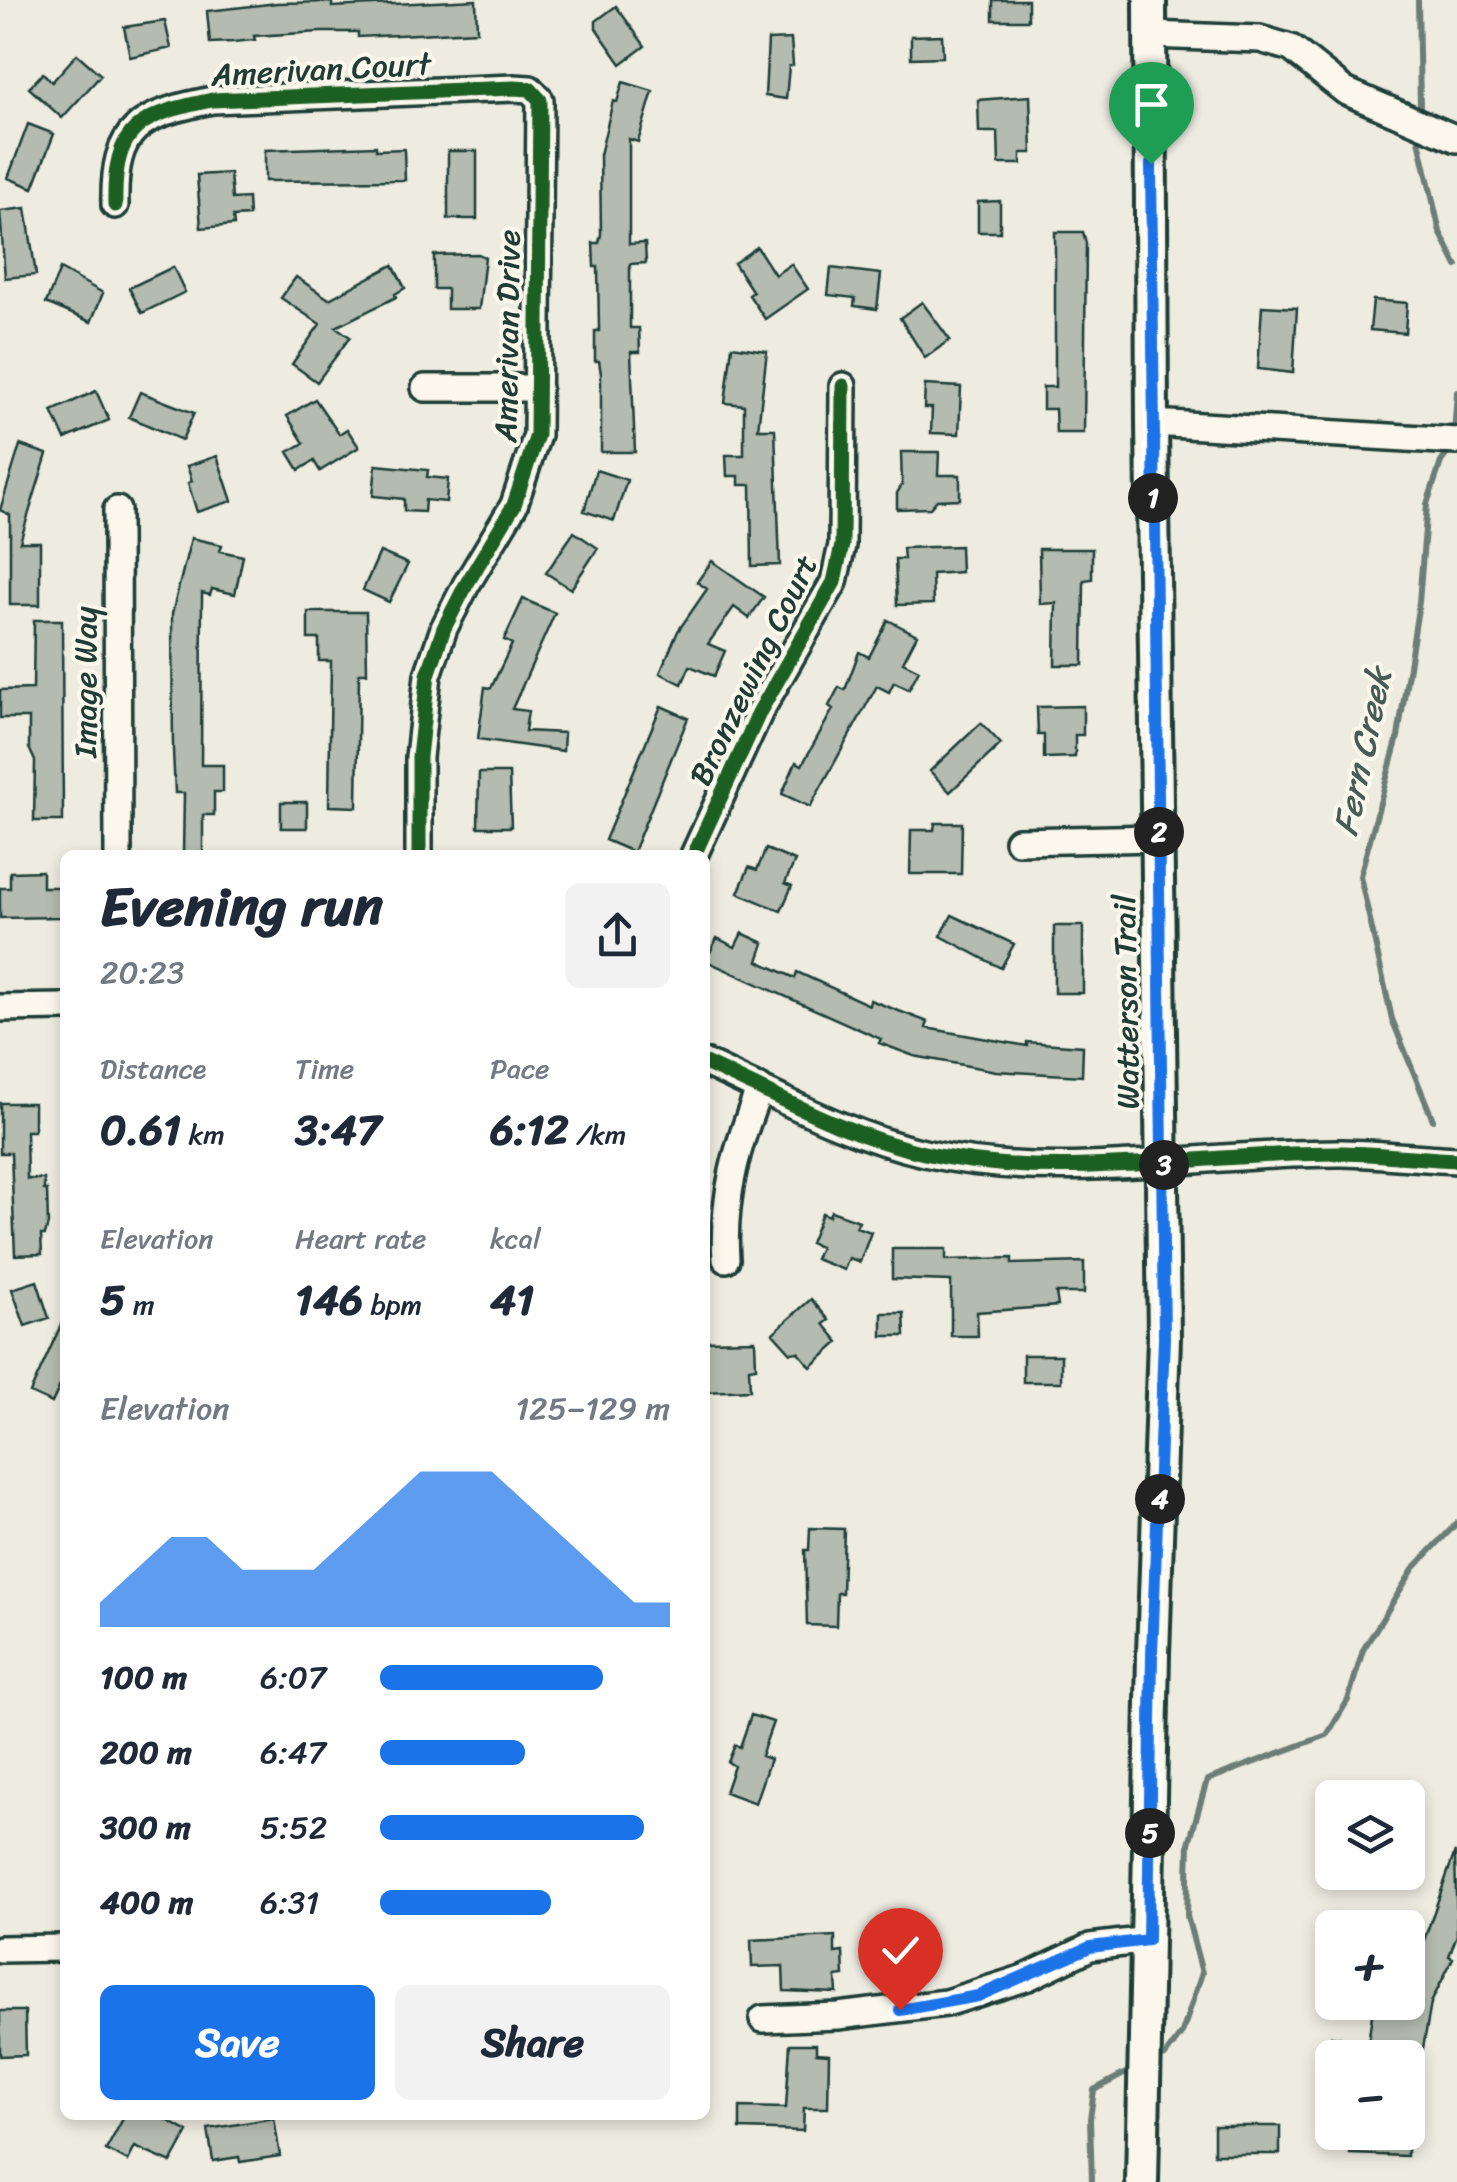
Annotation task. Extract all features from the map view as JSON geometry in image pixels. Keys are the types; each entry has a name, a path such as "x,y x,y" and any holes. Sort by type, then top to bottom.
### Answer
{"main road":[{"name":"Watterson Trail","path":"1142,2182 1152,1654 1164,1338 1150,0"}],"street":[{"path":"1150,35 1242,37 1291,48 1346,91 1457,139"},
{"name":"Amerivan Court","path":"116,204 115,172 126,137 140,122 170,109 212,100 297,95 514,88 537,94"},
{"name":"Amerivan Drive","path":"419,850 419,757 428,674 451,614 514,505 535,445 537,143 541,110 537,94"},
{"name":"Bronzewing Court","path":"696,850 760,711 834,582 843,526 843,386"},
{"path":"425,388 538,388"},
{"path":"1152,423 1453,441"},
{"name":"Image Way","path":"117,510 118,850"},
{"path":"1018,841 1159,838"},
{"path":"0,1008 60,1008"},
{"path":"710,1065 883,1141 923,1153 980,1162 1164,1164 1341,1153 1457,1160"},
{"path":"726,1259 725,1198 760,1088"},
{"path":"763,2020 946,2003 1028,1977 1090,1947 1148,1940"},
{"path":"0,1949 60,1948"}],"building":[{"path":"476,0 477,31 358,37 358,32 321,32 210,43 207,11 277,3 332,2 332,7"},
{"path":"993,0 1028,0 1028,20 993,20"},
{"path":"616,6 645,46 621,64 596,28 596,21"},
{"path":"165,21 171,48 130,57 124,27"},
{"path":"942,35 943,57 911,58 911,36"},
{"path":"791,39 793,65 789,66 786,99 765,96 768,40"},
{"path":"77,54 101,75 62,118 29,88 43,73 52,82"},
{"path":"623,82 653,91 638,142 629,139 629,244 645,243 646,263 630,264 630,328 639,328 640,352 631,352 635,452 601,452 601,374 599,361 595,361 595,331 599,331 598,267 594,267 593,243 599,243 601,234 600,155 613,101 617,102"},
{"path":"1030,96 1032,153 1021,153 1021,164 999,164 998,132 979,132 978,100"},
{"path":"28,124 54,134 33,188 8,178"},
{"path":"376,146 376,150 404,149 405,180 265,181 265,150"},
{"path":"448,151 477,151 477,219 448,219"},
{"path":"230,173 232,199 248,198 249,216 233,217 234,225 201,228 197,175"},
{"path":"1000,201 1000,232 978,232 978,202"},
{"path":"26,208 36,275 5,278 0,211"},
{"path":"1055,232 1083,232 1086,243 1084,433 1056,433 1055,409 1043,409 1043,387 1055,387"},
{"path":"757,247 775,275 791,264 808,289 765,319 734,263"},
{"path":"434,255 485,257 479,309 447,309 447,289 434,289"},
{"path":"393,265 405,288 396,297 336,327 350,337 317,382 292,364 320,324 281,298 296,277 329,299"},
{"path":"173,267 185,292 142,313 129,288"},
{"path":"831,268 881,274 877,309 854,306 855,298 828,295"},
{"path":"60,269 103,293 91,322 46,303"},
{"path":"1373,300 1407,303 1405,333 1370,330"},
{"path":"922,302 950,340 925,358 900,318"},
{"path":"1262,306 1297,308 1293,373 1258,369"},
{"path":"732,346 767,351 758,429 775,429 780,565 752,566 751,485 739,485 739,476 727,476 726,455 744,455 744,405 725,403"},
{"path":"925,385 961,387 959,434 931,433 932,408 924,408"},
{"path":"96,391 109,420 65,439 52,411"},
{"path":"140,392 194,413 182,440 129,417"},
{"path":"315,399 339,434 347,429 359,447 320,471 314,461 299,470 288,452 304,443 287,416"},
{"path":"20,445 47,454 20,542 40,542 40,605 10,605 10,515 0,510"},
{"path":"901,452 939,452 938,475 960,475 960,499 937,500 930,508 897,509 897,493 902,485"},
{"path":"217,456 232,501 197,512 187,466"},
{"path":"376,465 428,470 427,477 448,479 446,502 425,500 424,512 404,511 404,499 373,496"},
{"path":"596,470 627,480 614,521 584,511"},
{"path":"574,532 598,548 571,589 546,573"},
{"path":"191,538 222,545 220,551 243,556 235,594 212,589 210,595 202,593 201,765 223,765 223,792 214,792 214,815 203,815 203,850 183,850 184,793 175,793 172,614"},
{"path":"960,546 961,572 932,574 933,604 897,605 895,559 904,559 903,548"},
{"path":"1039,549 1092,549 1092,579 1084,580 1083,665 1055,665 1056,603 1040,604"},
{"path":"380,552 408,564 389,602 363,590"},
{"path":"712,561 764,597 749,618 734,607 708,644 725,651 714,676 690,666 682,684 660,673 678,631 707,589 697,582"},
{"path":"523,599 555,613 512,709 528,711 525,731 564,733 563,751 478,739 485,687 491,688 512,644 504,640"},
{"path":"308,612 366,612 367,673 359,673 357,807 329,806 331,661 319,661 319,639 308,639"},
{"path":"34,620 62,620 63,821 34,821 35,761 29,748 29,718 0,718 0,690 33,689"},
{"path":"888,620 917,635 903,662 919,670 909,689 894,682 889,692 877,686 810,807 782,794 796,762 802,765 833,709 829,706 839,687 845,690 859,652 869,657"},
{"path":"661,706 688,718 634,850 605,840"},
{"path":"1083,706 1083,735 1075,735 1075,757 1044,758 1044,735 1038,735 1037,707"},
{"path":"981,723 1001,744 950,792 930,771"},
{"path":"479,773 509,773 511,827 478,827"},
{"path":"281,802 307,802 307,828 281,828"},
{"path":"935,823 962,823 961,874 910,874 911,830 934,830"},
{"path":"766,849 795,861 785,883 792,886 781,911 738,893 749,867 757,870"},
{"path":"42,871 42,887 60,887 60,917 0,918 0,888 10,888 10,872"},
{"path":"952,915 1014,944 1001,968 941,936"},
{"path":"1054,926 1083,926 1083,993 1054,993"},
{"path":"742,933 764,943 758,961 795,978 797,972 869,1005 870,1000 928,1022 926,1028 1027,1046 1027,1042 1083,1046 1082,1076 996,1071 914,1056 879,1043 881,1039 710,963 717,938 735,947"},
{"path":"0,1103 34,1103 34,1131 26,1131 27,1179 44,1179 47,1190 48,1224 45,1235 41,1235 42,1254 15,1255 11,1153 0,1153"},
{"path":"831,1211 859,1221 856,1227 871,1232 860,1262 849,1258 844,1270 815,1259 820,1247 810,1243 822,1213 829,1216"},
{"path":"892,1249 946,1249 946,1260 1012,1258 1012,1264 1084,1262 1084,1293 1056,1293 1058,1306 977,1312 978,1336 951,1336 951,1281 892,1279"},
{"path":"37,1281 49,1318 25,1326 12,1289"},
{"path":"811,1299 829,1320 824,1324 839,1342 811,1367 773,1333"},
{"path":"882,1313 904,1313 905,1336 882,1336"},
{"path":"60,1327 60,1386 52,1403 30,1393"},
{"path":"755,1340 756,1367 749,1368 750,1390 710,1392 710,1341"},
{"path":"1023,1355 1061,1355 1061,1382 1023,1382"},
{"path":"810,1528 844,1529 842,1593 837,1593 836,1626 807,1625 805,1550 809,1550"},
{"path":"751,1715 773,1722 761,1756 770,1759 755,1803 725,1792 734,1766 728,1762 735,1745 740,1747"},
{"path":"1455,1852 1457,1935 1449,1956 1453,1958 1431,2003 1424,2040 1368,2040 1371,2020 1425,2020 1425,1938"},
{"path":"835,1936 835,1953 843,1952 844,1976 836,1977 837,1993 784,1991 783,1966 752,1967 751,1940"},
{"path":"0,2011 25,2011 26,2055 0,2056"},
{"path":"790,2044 816,2044 816,2053 829,2054 828,2108 804,2108 803,2131 740,2129 740,2107 786,2108"},
{"path":"122,2120 167,2120 188,2132 171,2163 135,2147 128,2161 106,2150"},
{"path":"274,2120 280,2156 240,2162 239,2157 213,2161 208,2129"},
{"path":"1214,2126 1280,2126 1280,2154 1214,2154"},
{"path":"1350,2150 1407,2150 1407,2156 1350,2154"}],"waterway":[{"name":"Fern Creek","path":"1418,0 1420,107"},
{"name":"Fern Creek","path":"1419,140 1440,232 1457,266"},
{"name":"Fern Creek","path":"1454,435 1457,392"},
{"name":"Fern Creek","path":"1433,1120 1392,1019 1360,876 1398,737 1419,602 1427,504 1441,462 1452,447"},
{"name":"Fern Creek","path":"1156,2060 1165,2056 1182,2033 1202,1973 1187,1916 1189,1843 1207,1780 1327,1735 1348,1700 1363,1650 1414,1568 1457,1523"},
{"name":"Fern Creek","path":"1092,2182 1090,2119 1094,2090 1135,2068"}],"cycle path":[{"path":"115,205 119,157 126,141 150,119 187,106 212,100 514,88 530,89 540,100 537,435 514,505 444,628 428,675 419,757 419,850"},
{"path":"696,850 760,711 834,582 842,545 843,386"},
{"path":"710,1065 868,1136 924,1153 976,1162 1080,1166 1343,1153 1457,1160"}],"route":[{"path":"900,2010 978,1996 1090,1947 1148,1940 1152,1654 1164,1338 1151,164"}]}
